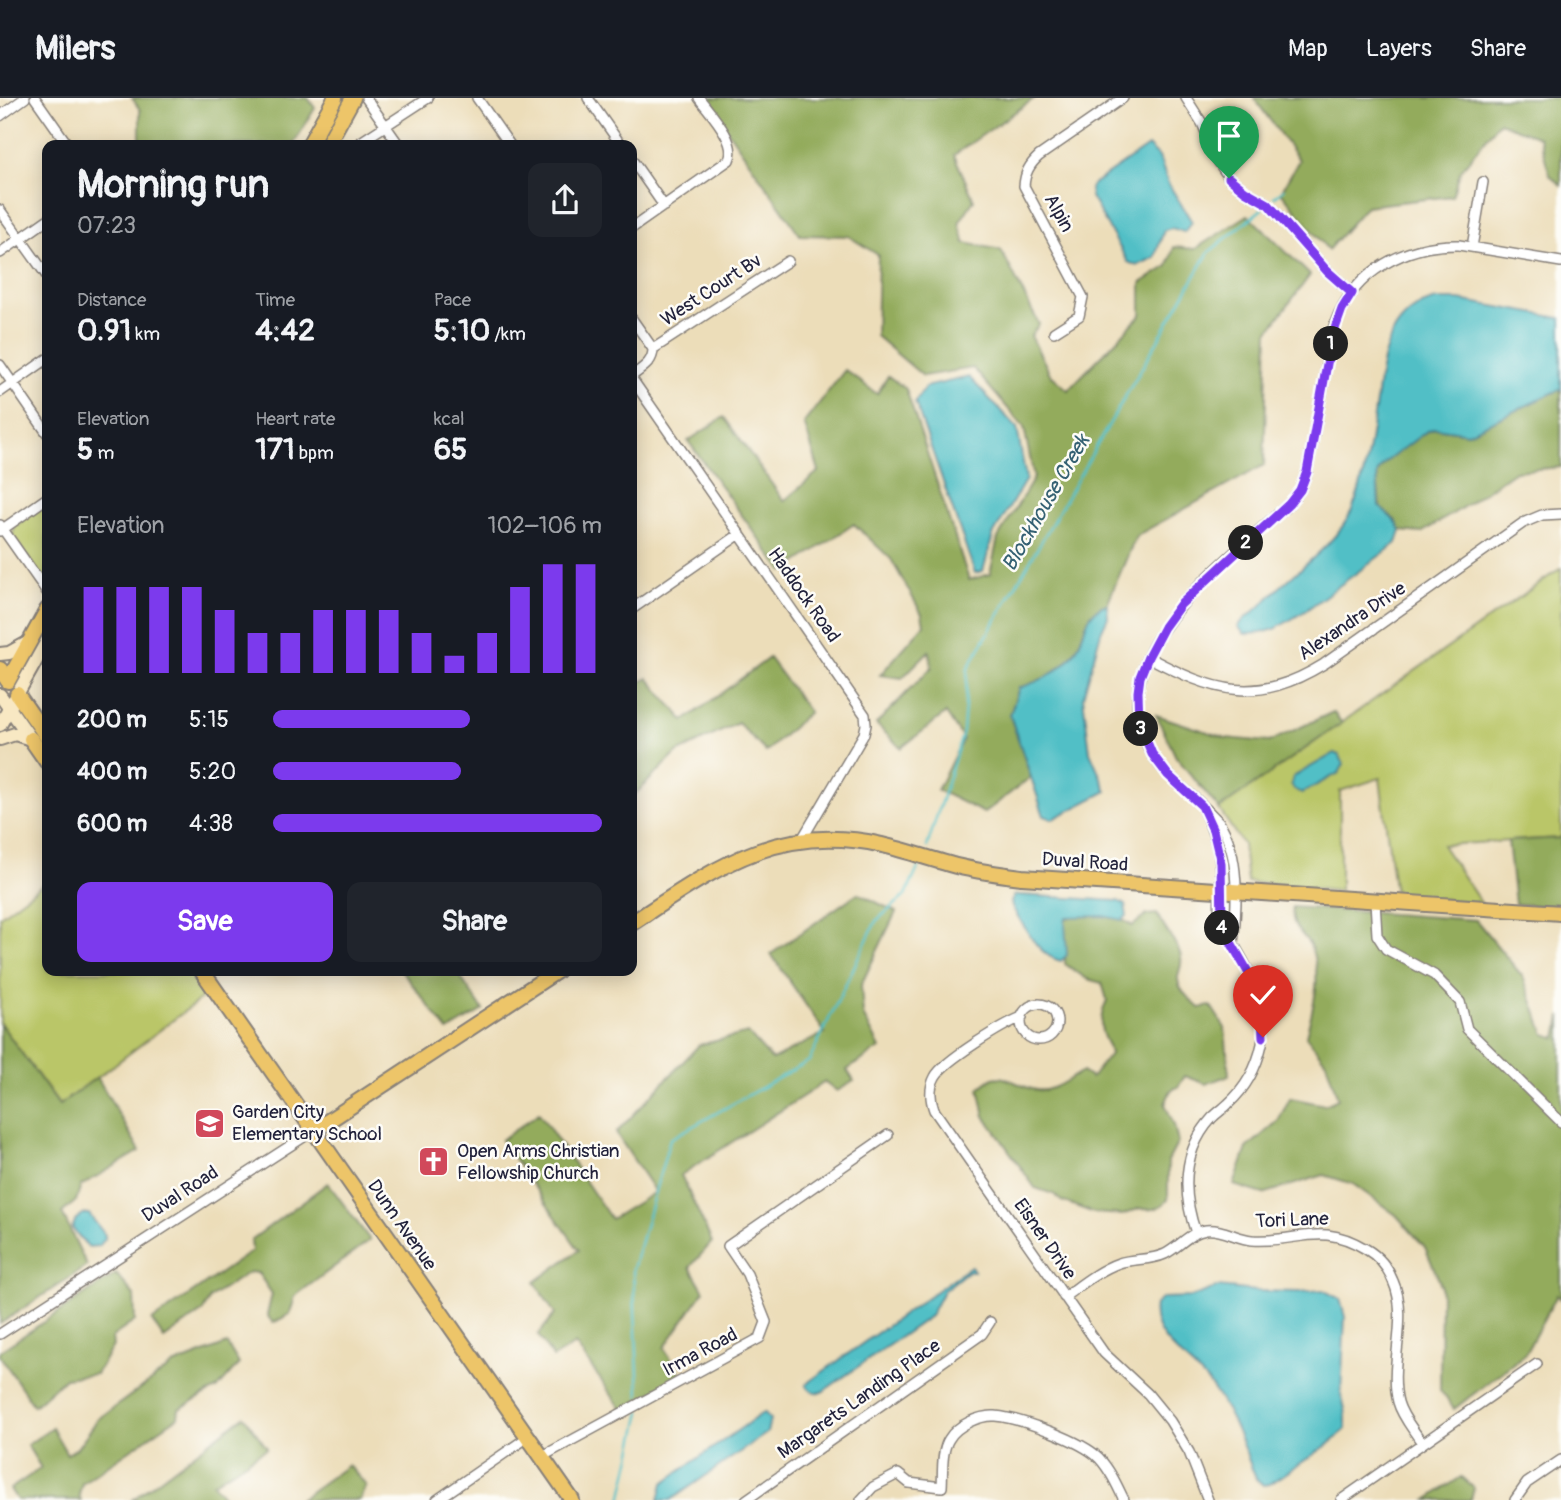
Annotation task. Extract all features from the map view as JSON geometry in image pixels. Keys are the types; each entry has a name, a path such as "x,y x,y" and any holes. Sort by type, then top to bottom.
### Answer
{"main road":[{"path":"312,140 335,98"},
{"path":"330,140 353,98"},
{"path":"42,619 29,642 4,675 0,695 42,755"},
{"path":"0,654 9,653 29,642"},
{"path":"0,725 42,650"},
{"path":"4,675 42,730"},
{"path":"0,738 15,734 31,740"},
{"name":"Duval Road","path":"637,920 726,863 763,848 830,839 867,842 983,872 1023,877 1561,913"},
{"name":"Dunn Avenue","path":"205,976 572,1500"},
{"name":"Duval Road","path":"313,1131 549,976"}],"street":[{"path":"0,116 25,98"},
{"path":"35,98 64,140"},
{"path":"366,98 396,140"},
{"path":"364,140 428,98"},
{"path":"477,98 506,140"},
{"path":"588,98 617,140"},
{"path":"637,225 729,160 733,153 731,143 699,98"},
{"name":"Alpin","path":"1054,332 1079,316 1083,297 1024,186 1027,170 1039,156 1124,98"},
{"path":"1186,98 1202,123 1218,161 1229,178 1268,204 1327,271 1352,293"},
{"path":"637,167 664,206"},
{"path":"1472,247 1483,182"},
{"path":"0,209 42,269"},
{"path":"0,253 42,224"},
{"path":"1064,1297 1112,1266 1162,1256 1196,1233 1186,1190 1191,1152 1211,1119 1237,1095 1249,1079 1263,1037 1262,1013 1255,984 1222,927 1235,864 1230,841 1219,822 1160,766 1144,739 1139,723 1140,677 1148,657 1180,605 1289,504 1300,490 1307,472 1334,330 1352,293 1375,270 1402,254 1431,246 1452,244 1561,262"},
{"name":"West Court Bv","path":"637,373 649,362 653,349 788,261"},
{"path":"637,326 653,349"},
{"path":"0,392 42,363"},
{"path":"0,365 42,426"},
{"name":"Haddock Road","path":"637,384 865,715 864,734 801,841"},
{"path":"42,501 1,528 42,585"},
{"name":"Alexandra Drive","path":"1148,657 1189,679 1222,688 1251,690 1295,680 1324,664 1523,523 1542,515 1561,514"},
{"path":"637,606 740,534"},
{"path":"1202,806 1218,845 1228,890 1233,944"},
{"path":"1375,901 1377,935 1386,949 1433,975 1460,1002 1467,1029 1561,1122"},
{"name":"Eisner Drive","path":"1022,1017 1022,1028 1034,1039 1046,1039 1056,1025 1054,1013 1044,1006 1028,1008 1022,1017 1009,1022 942,1067 932,1085 931,1101 934,1110 1104,1353 1148,1394 1170,1421 1189,1452 1208,1500"},
{"name":"Duval Road","path":"0,1334 313,1131"},
{"name":"Irma Road","path":"541,1457 760,1338 766,1322 747,1273 728,1246 888,1135"},
{"name":"Tori Lane","path":"1196,1233 1214,1230 1253,1240 1334,1234 1355,1242 1379,1260 1392,1277 1399,1302 1397,1399 1403,1414 1422,1443"},
{"name":"Margarets Landing Place","path":"746,1500 982,1334 990,1322"},
{"path":"1341,1500 1537,1364"},
{"path":"861,1500 873,1487 898,1474 909,1483 942,1487 945,1448 949,1438 967,1423 982,1417 997,1416 1075,1441 1098,1457 1115,1480 1124,1500"},
{"path":"437,1500 528,1437"},
{"path":"1515,1500 1527,1483 1561,1460"}],"green space":[{"path":"132,98 308,98 315,108 296,140 140,140 140,110"},
{"path":"705,98 1035,98 954,155 974,200 959,223 965,243 1001,250 1039,324 1031,336 1050,374 1068,390 1141,315 1141,283 1168,266 1174,247 1195,249 1248,215 1310,275 1268,332 1264,465 1136,536 1107,604 1093,613 1088,620 1080,643 1071,657 1047,676 1019,688 1010,715 1031,777 984,813 937,790 963,739 946,713 901,748 876,724 932,667 929,651 902,678 880,675 924,625 922,614 891,559 854,524 783,572 688,441 724,417 784,501 819,471 804,423 845,370 877,394 888,376 906,389 969,580 990,574 998,538 1034,478 1024,427 973,368 923,376 876,336 878,255 848,236 800,235"},
{"path":"1254,98 1561,98 1561,185 1550,175 1539,137 1499,122 1461,170 1452,196 1366,206 1328,250 1281,192 1299,160"},
{"path":"1561,389 1561,467 1515,471 1421,533 1401,531 1395,520 1380,509 1377,474 1386,461 1427,431 1435,428 1468,433"},
{"path":"42,506 42,577 12,536 15,526"},
{"path":"1561,568 1561,838 1442,845 1481,903 1395,895 1380,778 1340,791 1340,891 1247,882 1243,845 1219,809"},
{"path":"769,658 809,712 766,752 738,723 677,753 637,792 637,684 648,678 684,721"},
{"path":"1333,712 1342,723 1219,809 1176,757 1156,715 1226,738 1269,742"},
{"path":"1561,838 1561,907 1515,904 1508,841"},
{"path":"42,885 42,976 193,976 206,995 60,1106 0,1023 0,916"},
{"path":"858,893 896,912 861,985 863,1015 880,1048 847,1070 854,1081 837,1091 825,1082 681,1175 712,1242 690,1267 704,1291 664,1348 681,1374 623,1411 575,1344 553,1358 538,1335 555,1314 535,1282 579,1250 501,1140 539,1113 611,1219 655,1192 616,1133 699,1045 748,1033 772,1060 825,1033 771,954"},
{"path":"1292,907 1476,920 1523,977 1545,1034 1557,1038 1561,1015 1561,1300 1557,1295 1525,1354 1454,1409 1440,1390 1441,1285 1425,1247 1396,1215 1353,1184 1324,1175 1263,1194 1234,1185 1247,1148 1278,1121 1290,1098 1325,1105 1338,1099 1326,1062 1306,1036 1315,993 1315,961 1309,944 1296,928"},
{"path":"1157,914 1180,953 1178,981 1182,990 1199,1008 1211,1006 1225,1028 1229,1075 1206,1084 1185,1076 1178,1087 1171,1090 1165,1104 1178,1142 1168,1161 1168,1200 1155,1209 1140,1208 1123,1215 1094,1213 1035,1188 985,1116 979,1088 998,1077 1043,1090 1055,1087 1082,1072 1091,1078 1110,1054 1101,1023 1107,1000 1102,983 1087,979 1065,964 1065,919 1081,915 1110,916 1132,926 1147,915"},
{"path":"406,976 459,976 483,1010 448,1031"},
{"path":"0,1023 59,1105 97,1077 140,1151 81,1186 76,1201 62,1213 87,1266 0,1324"},
{"path":"328,1183 370,1240 295,1296 290,1314 273,1323 267,1315 272,1294 258,1273 249,1272 210,1298 203,1311 164,1339 152,1321 252,1251 251,1240"},
{"path":"116,1274 134,1295 135,1321 112,1337 113,1346 96,1374 65,1378 34,1406 0,1356 0,1351"},
{"path":"227,1344 239,1364 218,1388 179,1409 178,1417 82,1483 79,1495 81,1500 17,1500 10,1489 41,1468 27,1445 52,1428 67,1454 77,1448 98,1419 173,1365"},
{"path":"244,1416 267,1448 213,1483 226,1500 132,1500"},
{"path":"348,1465 366,1485 360,1500 299,1500"},
{"path":"1461,1477 1474,1488 1471,1500 1427,1500"}],"water":[{"path":"1148,146 1159,157 1168,183 1192,222 1184,232 1172,228 1164,230 1155,257 1137,266 1128,262 1091,197 1090,189"},
{"path":"1437,300 1459,300 1561,318 1561,389 1468,433 1435,428 1427,431 1387,461 1377,474 1379,506 1397,523 1401,531 1397,543 1305,611 1275,629 1245,634 1238,627 1244,619 1320,552 1346,521 1356,500 1365,467 1381,367 1393,332 1404,318 1418,307"},
{"path":"969,377 1017,428 1026,479 993,535 983,571 975,573 915,402 925,387"},
{"path":"1107,604 1108,617 1101,632 1083,697 1090,752 1107,791 1053,819 1044,816 1010,715 1019,688 1060,668 1076,650 1093,613"},
{"path":"1335,753 1344,764 1339,773 1302,793 1294,790 1291,784 1293,777"},
{"path":"1014,896 1118,901 1125,905 1127,916 1122,920 1103,916 1066,917 1067,955 1061,961 1038,947 1027,931 1012,907 1011,901"},
{"path":"83,1214 89,1214 105,1235 99,1246 88,1247 72,1228 76,1219"},
{"path":"971,1266 974,1271 968,1271 943,1291 930,1316 822,1392 814,1392 806,1385 810,1381"},
{"path":"1218,1287 1256,1291 1323,1290 1340,1299 1345,1317 1341,1393 1346,1429 1329,1444 1270,1484 1263,1485 1256,1479 1225,1408 1211,1386 1165,1340 1155,1318 1155,1305 1162,1298 1191,1297"},
{"path":"764,1412 770,1419 767,1433 671,1500 659,1500 663,1483"}],"waterway":[{"name":"Blockhouse Creek","path":"1274,197 1284,189"},
{"name":"Blockhouse Creek","path":"927,847 963,732 968,668 1209,252 1262,209"},
{"name":"Blockhouse Creek","path":"639,1396 633,1269 670,1139 809,1061 876,921 906,895 919,866"},
{"name":"Blockhouse Creek","path":"621,1500 641,1412"}],"place":[{"name":"Garden City Elementary School","path":"209,1123"},
{"name":"Open Arms Christian Fellowship Church","path":"434,1162"}],"route":[{"path":"1229,178 1237,186 1268,204 1327,271 1352,293 1342,309 1332,337 1307,472 1300,490 1289,504 1171,616 1143,667 1138,692 1139,723 1152,754 1168,775 1202,806 1213,830 1221,863 1222,927 1255,984 1264,1025 1263,1037"}]}
